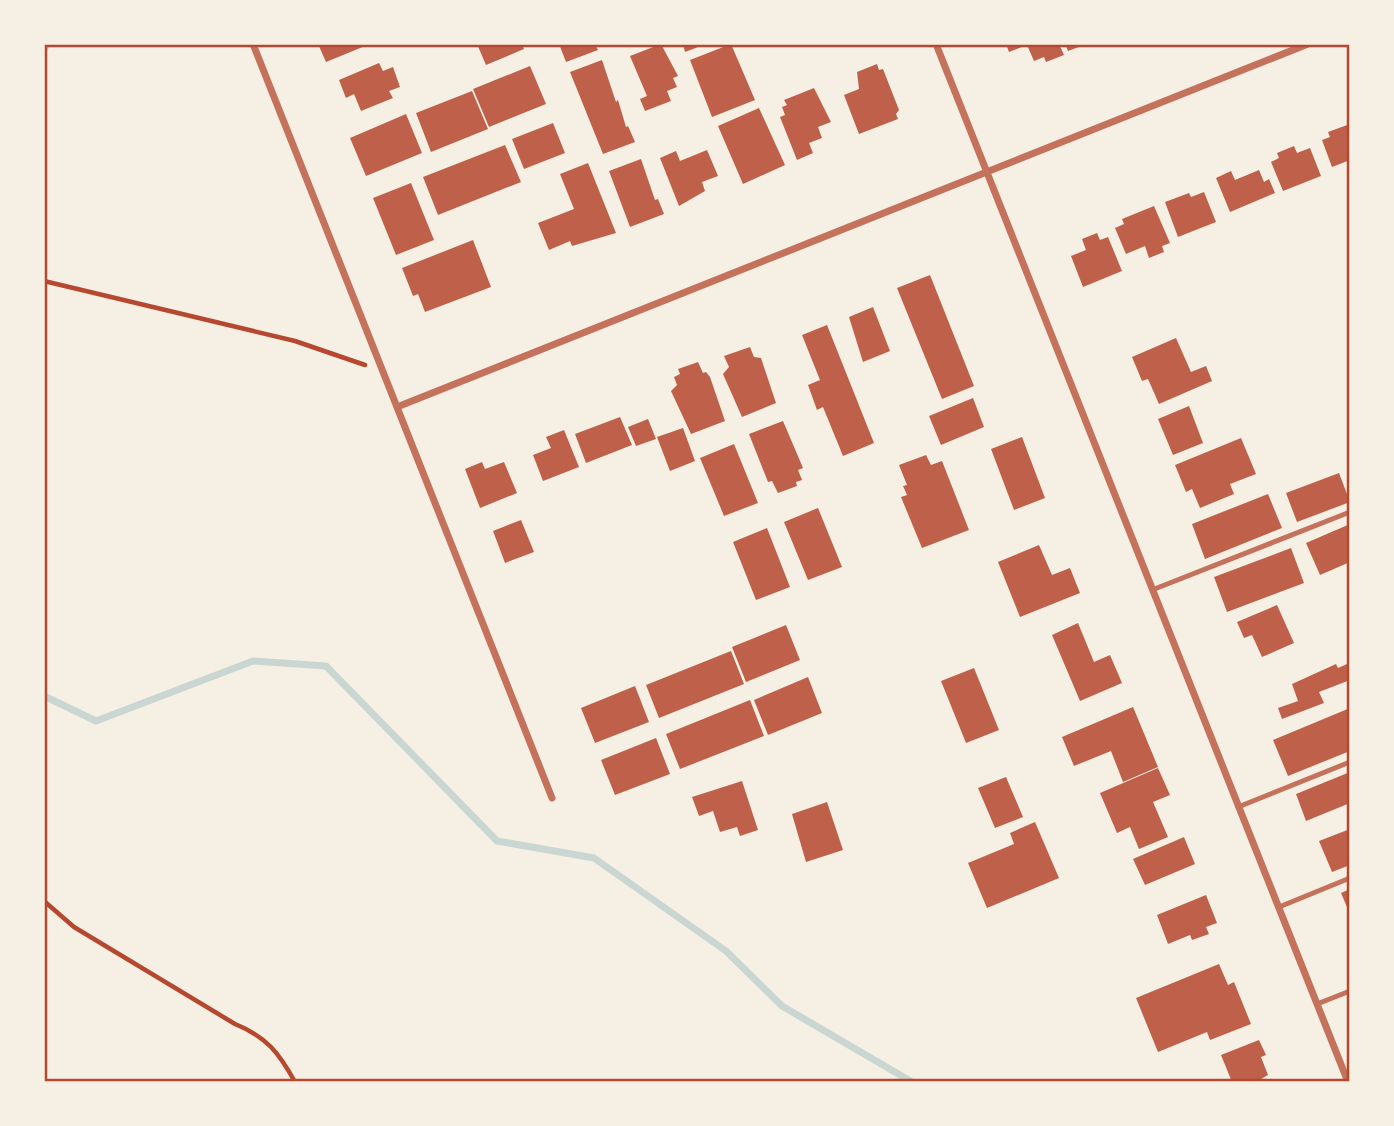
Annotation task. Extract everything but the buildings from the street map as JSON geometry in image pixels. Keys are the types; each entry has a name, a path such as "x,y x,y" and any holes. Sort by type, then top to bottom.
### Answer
{"street":[{"path":"253,44 552,798"},
{"path":"936,44 1348,1082"},
{"path":"1280,44 1284,53"},
{"path":"397,407 1308,44"}],"lane":[{"path":"1152,590 1350,512"},
{"path":"1238,807 1350,762"},
{"path":"1279,907 1350,878"},
{"path":"1317,1004 1350,991"}],"path":[{"path":"44,281 295,341 383,370"},
{"path":"44,901 96,941 235,1024 257,1032 280,1056 295,1082"}],"waterway":[{"path":"44,50 47,44"},
{"path":"44,696 96,721 253,661 326,666 497,841 594,858 726,951 782,1006 912,1082"}]}
